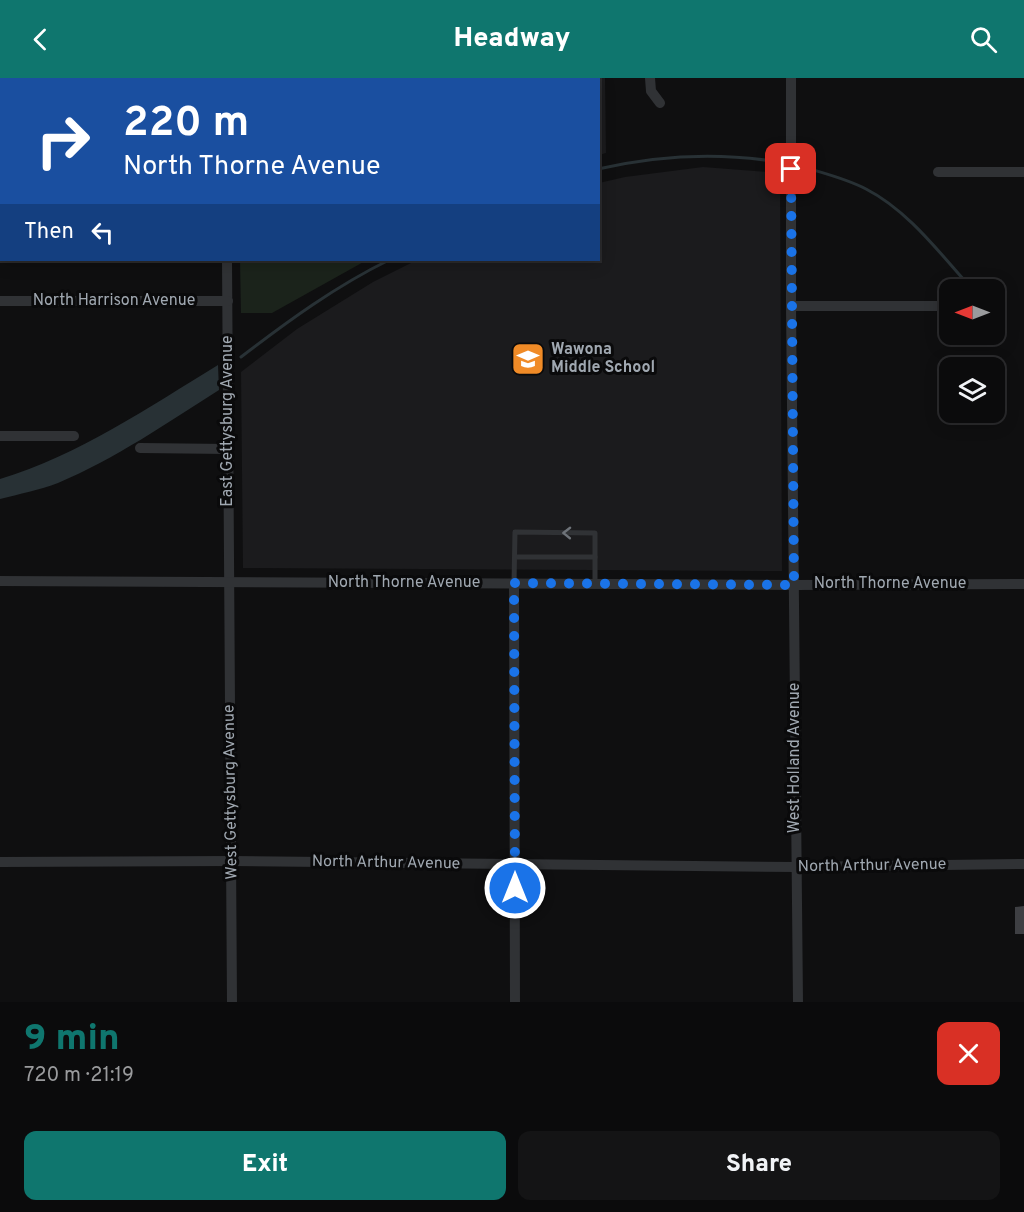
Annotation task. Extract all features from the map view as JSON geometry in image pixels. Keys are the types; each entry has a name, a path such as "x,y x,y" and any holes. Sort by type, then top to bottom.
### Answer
{"street":[{"path":"650,78 651,91 660,103"},
{"name":"West Holland Avenue","path":"791,78 790,306 798,1002"},
{"path":"938,172 1024,172"},
{"name":"East Gettysburg Avenue","path":"227,261 229,582"},
{"name":"North Harrison Avenue","path":"0,301 228,301"},
{"path":"790,306 939,306"},
{"path":"0,436 74,436"},
{"path":"140,448 228,449"},
{"name":"North Thorne Avenue","path":"0,581 1024,584"},
{"name":"West Gettysburg Avenue","path":"229,582 232,1002"},
{"path":"514,583 515,1002"},
{"name":"North Arthur Avenue","path":"0,862 232,861 795,867 1024,864"}],"lane":[{"path":"514,583 515,532 595,533 595,584"},
{"path":"514,557 595,557"}],"shaded area":[{"path":"600,78 605,78 606,153 600,155"},
{"name":"Wawona Middle School","path":"703,167 780,173 782,571 243,568 241,372 297,329 373,282 415,261 600,261 600,183 625,177"},
{"path":"240,261 365,261 272,313 241,313"},
{"path":"218,365 219,390 140,440 58,483 0,499 0,479 58,457 113,429"}],"building":[{"path":"1024,906 1024,934 1015,934 1015,907"}],"waterway":[{"path":"600,169 668,158 714,156 784,163"},
{"path":"800,166 850,182 882,198 910,221 963,279"},
{"path":"241,357 313,305 387,261"}],"place":[{"name":"Wawona Middle School","path":"528,359"}],"route":[{"path":"515,888 514,583 794,585 790,306 791,169"}]}
